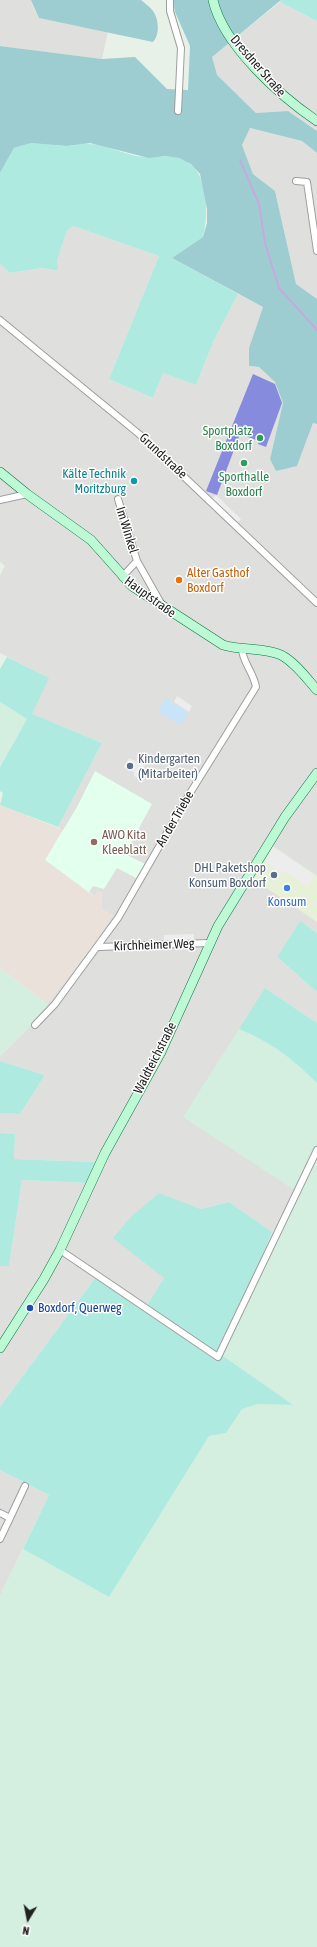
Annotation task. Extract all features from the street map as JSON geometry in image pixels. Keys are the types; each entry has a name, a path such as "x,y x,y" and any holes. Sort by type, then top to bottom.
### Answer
{"street":[{"path":"170,0 170,11 181,48 178,111"},
{"name":"Dresdner Straße","path":"213,0 219,18 244,55 287,100 317,121"},
{"path":"296,181 307,182 317,251"},
{"name":"Grundstraße","path":"0,320 139,434 317,603"},
{"name":"Hauptstraße","path":"0,472 26,494 91,540 122,577 132,586 223,645 281,655 290,661 317,690"},
{"path":"0,500 26,494"},
{"name":"Im Winkel","path":"118,499 137,561 164,607"},
{"path":"122,577 137,561"},
{"name":"An der Triebe","path":"35,1025 55,1004 100,945 118,918 187,798 256,687 254,676 242,655 242,649"},
{"name":"Waldteichstraße","path":"0,1348 3,1337 44,1279 60,1250 105,1153 161,1052 209,943 278,827 317,773"},
{"name":"Kirchheimer Weg","path":"100,945 209,943"},
{"path":"60,1250 218,1357 317,1150"},
{"path":"0,1540 25,1486"},
{"path":"0,1513 10,1518"}],"shaded area":[{"path":"0,0 31,0 39,18 108,32 102,59 0,46"},
{"path":"31,0 141,0 153,11 157,18 157,35 153,42 39,18"},
{"path":"173,0 281,0 212,57 217,75 256,113 288,111 317,131 317,153 302,141 250,128 242,145 253,174 275,191 296,284 317,299 317,424 313,423 297,466 276,471 270,459 283,403 275,382 259,367 249,366 249,348 263,307 172,258 203,237 207,223 207,209 200,174 191,164 179,158 165,156 149,158 90,143 67,146 31,143 14,148 0,173 0,46 102,59 135,57 167,89 188,90 190,46 175,12"},
{"path":"281,0 317,0 317,21 280,2"},
{"path":"280,2 317,21 317,131 288,111 256,113 217,75 211,57"},
{"path":"249,128 302,141 317,153 317,299 296,284 275,191 253,174 242,145"},
{"path":"31,143 68,146 95,144 136,156 163,156 179,158 189,163 196,170 201,180 206,204 203,237 172,258 238,294 214,340 196,385 163,373 153,398 109,379 159,256 73,226 67,230 57,261 58,271 42,268 10,273 0,264 0,173 14,148"},
{"path":"73,226 159,256 109,379 153,398 163,373 196,385 214,340 238,294 263,307 249,348 249,366 259,367 275,382 283,403 270,459 297,466 313,423 317,424 317,933 300,922 277,957 317,992 317,1023 265,988 300,1193 272,1232 229,1202 201,1209 158,1193 164,1278 147,1305 96,1277 0,1407 0,1266 9,1266 22,1180 87,1183 96,1162 14,1159 15,1134 0,1133 0,1113 20,1114 45,1075 0,1061 0,1056 47,1010 47,1004 96,941 102,910 95,896 44,860 63,831 58,827 102,743 31,714 48,678 0,653 0,575 5,566 0,562 0,264 10,273 42,268 57,271 57,261 67,229"},
{"name":"Sportplatz Boxdorf","path":"253,374 275,384 282,403 266,447 258,444 259,441 240,434 217,495 206,491"},
{"path":"216,495 241,519 238,522 212,499"},
{"path":"7,657 49,678 32,714 102,743 58,827 0,805 3,793 0,791 0,767 27,719 0,702 0,669"},
{"path":"177,696 192,706 189,712 174,702"},
{"path":"166,698 189,713 180,724 158,712"},
{"path":"0,702 27,719 0,767"},
{"path":"129,758 145,765 138,778 134,776 134,772 124,767"},
{"name":"AWO Kita Kleeblatt","path":"95,771 152,804 125,854 145,864 136,878 117,868 104,889 93,886 89,892 45,860 77,807"},
{"path":"0,805 63,830 45,860 92,895 95,896 97,891 102,892 102,909 113,915 96,941 47,1004 0,968"},
{"path":"273,846 317,876 317,922 253,879"},
{"path":"273,847 315,876 307,886 284,871 282,874 266,862"},
{"path":"300,921 317,933 317,992 277,957"},
{"path":"194,934 194,944 163,944 164,935"},
{"path":"0,968 47,1004 47,1010 0,1056"},
{"path":"265,988 317,1023 317,1083 299,1066 271,1045 239,1029"},
{"path":"239,1029 262,1038 297,1063 317,1083 317,1947 0,1947 0,1596 23,1549 109,1597 209,1436 226,1433 242,1409 258,1404 292,1405 223,1357 272,1232 299,1193 183,1117"},
{"path":"0,1061 45,1075 20,1114 0,1113"},
{"path":"0,1133 15,1134 14,1159 96,1162 87,1183 22,1180 9,1266 0,1266"},
{"path":"159,1193 201,1209 229,1202 272,1232 223,1356 293,1405 258,1404 242,1409 226,1433 209,1436 109,1597 23,1549 49,1495 0,1470 0,1407 96,1277 147,1305 164,1278 113,1238 131,1217"},
{"path":"0,1470 49,1495 0,1596"}],"waterway":[{"path":"240,160 259,204 265,243 279,288 317,330"}],"place":[{"name":"Sportplatz Boxdorf","path":"260,438"},
{"name":"Sporthalle Boxdorf","path":"244,463"},
{"name":"Kälte Technik Moritzburg","path":"134,481"},
{"name":"Alter Gasthof Boxdorf","path":"179,580"},
{"name":"Kindergarten (Mitarbeiter)","path":"130,766"},
{"name":"AWO Kita Kleeblatt","path":"94,842"},
{"name":"DHL Paketshop Konsum Boxdorf","path":"274,875"},
{"name":"Konsum","path":"287,888"},
{"name":"Boxdorf, Querweg","path":"30,1308"}]}
